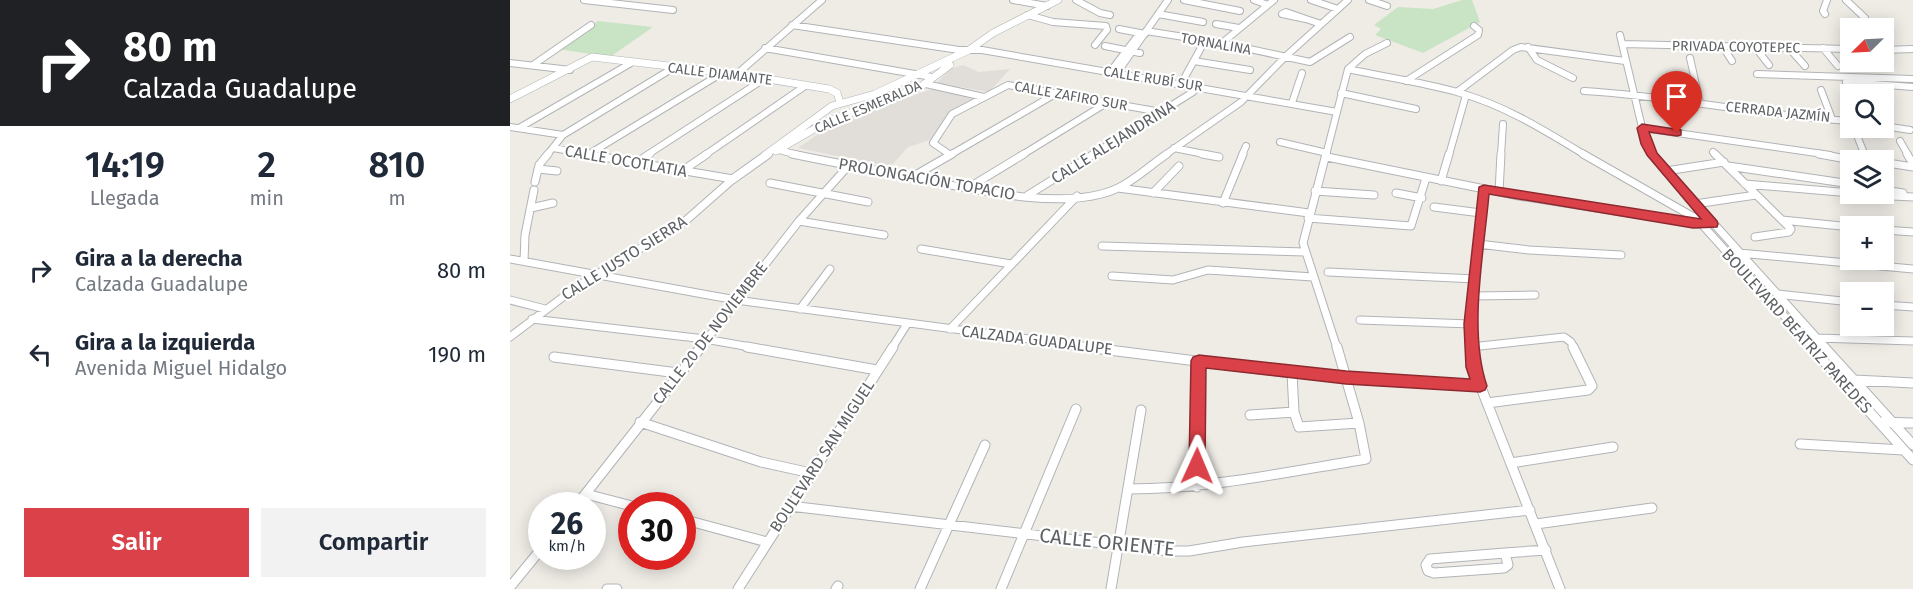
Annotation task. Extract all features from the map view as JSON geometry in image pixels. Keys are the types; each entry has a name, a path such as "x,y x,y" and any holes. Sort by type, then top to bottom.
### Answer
{"street":[{"path":"584,0 673,10"},
{"path":"737,74 822,0"},
{"path":"1013,0 1046,2 1058,0"},
{"path":"1076,0 1100,13 1110,15"},
{"path":"1083,4 1090,0"},
{"path":"1114,73 1168,0"},
{"path":"1184,0 1240,11"},
{"path":"1254,0 1268,5"},
{"path":"1222,42 1274,0"},
{"path":"1311,0 1338,9"},
{"name":"PROLONGACIÓN TOPACIO","path":"1118,188 1241,102 1286,56 1348,0"},
{"path":"1369,0 1387,6"},
{"path":"1825,14 1823,11 1827,0"},
{"path":"1846,0 1865,18"},
{"path":"972,49 993,33 1028,15 1046,2"},
{"path":"1158,14 1203,22"},
{"path":"1028,15 1053,22 1106,26 1107,30 1095,45"},
{"path":"1307,19 1321,24"},
{"path":"1216,24 1239,28"},
{"path":"533,65 591,25"},
{"name":"CALLE RUBÍ SUR","path":"792,25 972,49 1337,112"},
{"path":"1406,81 1478,35 1479,30 1474,26"},
{"name":"TORNALINA","path":"1119,29 1217,44 1222,42 1313,62 1350,37"},
{"name":"BOULEVARD BEATRIZ PAREDES","path":"1620,35 1648,149 1712,224 1913,445"},
{"path":"1128,489 1197,487 1366,459 1359,423 1346,378 1303,241 1348,69 1365,54 1387,43"},
{"name":"PRIVADA COYOTEPEC","path":"1622,44 1840,49"},
{"path":"1106,46 1140,53"},
{"path":"1181,84 1202,46"},
{"path":"1457,92 1513,50 1528,47 1625,61"},
{"path":"1528,47 1539,61 1573,78"},
{"path":"1723,47 1732,61"},
{"path":"1755,47 1769,65"},
{"path":"765,48 932,77"},
{"path":"1789,48 1804,66"},
{"path":"1823,48 1839,66"},
{"name":"CALLE ESMERALDA","path":"775,149 832,106 840,102 867,98 972,49"},
{"name":"CALLE ESMERALDA","path":"775,149 828,121 916,90 932,77 970,55 972,49"},
{"path":"1894,50 1913,49"},
{"name":"CALLE DIAMANTE","path":"570,70 592,57 737,74 833,91 838,95 840,102"},
{"path":"1690,58 1700,103"},
{"path":"1194,61 1250,70"},
{"path":"510,63 570,70"},
{"path":"519,128 632,63"},
{"path":"563,135 673,68"},
{"name":"BOULEVARD BEATRIZ PAREDES","path":"1348,69 1457,92 1530,121 1606,168 1697,219 1913,460"},
{"path":"511,100 570,70"},
{"path":"589,154 722,73"},
{"path":"1292,103 1302,73"},
{"path":"1757,74 1913,79"},
{"path":"1827,78 1870,85 1913,87"},
{"path":"635,163 764,79"},
{"path":"926,84 984,97"},
{"name":"CALLE ZAFIRO SUR","path":"949,154 934,144 934,140 952,114 1010,85 1161,112"},
{"path":"682,171 805,86"},
{"name":"CALLE ALEJANDRINA","path":"1027,196 1193,92 1197,87"},
{"path":"1821,90 1832,119"},
{"name":"CERRADA JAZMÍN","path":"1584,91 1634,94 1814,119 1840,120"},
{"path":"912,177 1057,93"},
{"path":"1341,93 1416,109"},
{"path":"1441,181 1466,95"},
{"path":"867,98 873,105"},
{"path":"968,188 1108,102"},
{"path":"1499,192 1503,124"},
{"name":"CALLE OCOTLATIA","path":"510,127 563,135 553,148 733,179"},
{"path":"1642,128 1840,157"},
{"path":"1894,128 1910,130"},
{"path":"1900,141 1913,165"},
{"path":"1280,142 1441,181 1702,225 1712,224"},
{"path":"1223,202 1246,146"},
{"path":"535,182 545,155 553,148"},
{"path":"1174,148 1219,157"},
{"name":"PROLONGACIÓN TOPACIO","path":"775,149 999,195 1077,196 1118,188 1309,216 1409,227 1413,224 1422,198"},
{"name":"CALLE JUSTO SIERRA","path":"510,337 545,309 666,235 733,179 775,149"},
{"path":"1713,152 1790,228 1790,232 1755,237"},
{"path":"1666,171 1726,164 1840,182"},
{"path":"1894,164 1913,165"},
{"name":"CALLE 20 DE NOVIEMBRE","path":"588,492 678,373 799,221 849,165"},
{"path":"1153,193 1179,166"},
{"path":"538,169 557,171"},
{"path":"1396,193 1422,198 1426,178"},
{"path":"770,183 868,202"},
{"path":"1745,183 1840,193"},
{"path":"1484,189 1471,324 1473,367 1560,589"},
{"path":"524,261 525,235 534,190"},
{"path":"1315,191 1374,195"},
{"path":"1894,192 1913,196"},
{"path":"1695,204 1756,195"},
{"path":"1894,195 1913,196"},
{"path":"950,329 1077,196"},
{"path":"531,208 553,203"},
{"path":"1434,207 1481,213"},
{"path":"1782,220 1840,226"},
{"path":"799,221 884,236"},
{"path":"1894,231 1913,232"},
{"path":"1478,244 1528,250 1621,255"},
{"path":"1102,246 1305,252"},
{"path":"921,249 1011,264"},
{"path":"1739,253 1913,269"},
{"name":"CALZADA GUADALUPE","path":"510,259 736,300 907,324 1292,373 1480,386"},
{"path":"800,309 830,270"},
{"path":"1112,276 1173,280 1208,270 1313,277"},
{"path":"1329,272 1475,279"},
{"path":"1777,294 1840,301"},
{"path":"1474,296 1536,295"},
{"path":"510,300 545,309"},
{"path":"1894,306 1913,308"},
{"path":"532,319 705,339 877,370"},
{"path":"1360,320 1471,324"},
{"name":"BOULEVARD SAN MIGUEL","path":"738,589 907,324"},
{"path":"1471,346 1567,338 1592,388 1487,403"},
{"path":"1817,338 1913,341"},
{"path":"554,357 678,373"},
{"path":"1197,487 1199,361"},
{"path":"1292,373 1294,412 1299,427 1359,423"},
{"path":"1856,380 1913,383"},
{"path":"1001,589 1076,409"},
{"path":"1111,589 1141,410"},
{"path":"1250,415 1294,412"},
{"path":"640,422 761,462 811,473"},
{"path":"1879,422 1913,423"},
{"path":"1800,444 1903,450"},
{"path":"920,589 986,445"},
{"path":"1511,462 1613,447"},
{"name":"CALLE ORIENTE","path":"790,506 1118,545 1188,551 1243,542 1530,510"},
{"path":"1536,524 1652,508"},
{"path":"696,523 768,542"},
{"path":"1505,552 1508,565 1504,568 1432,573 1426,565 1430,559 1505,552 1546,549"},
{"path":"510,586 528,565"},
{"path":"607,589 616,589"}],"shaded area":[{"path":"963,65 979,72 1010,69 989,92 937,83 950,69"},
{"path":"932,89 977,98 957,108 933,139 908,147 890,167 798,148 833,124"}],"green space":[{"path":"1462,0 1472,0 1480,22 1423,53 1375,35 1381,29 1374,25 1398,7 1433,9"},
{"path":"598,21 653,27 610,57 558,49"}],"route":[{"path":"1197,466 1199,361 1346,378 1480,386 1473,367 1471,324 1484,189 1693,224 1712,224 1652,155 1646,144 1642,128 1677,133"}]}
